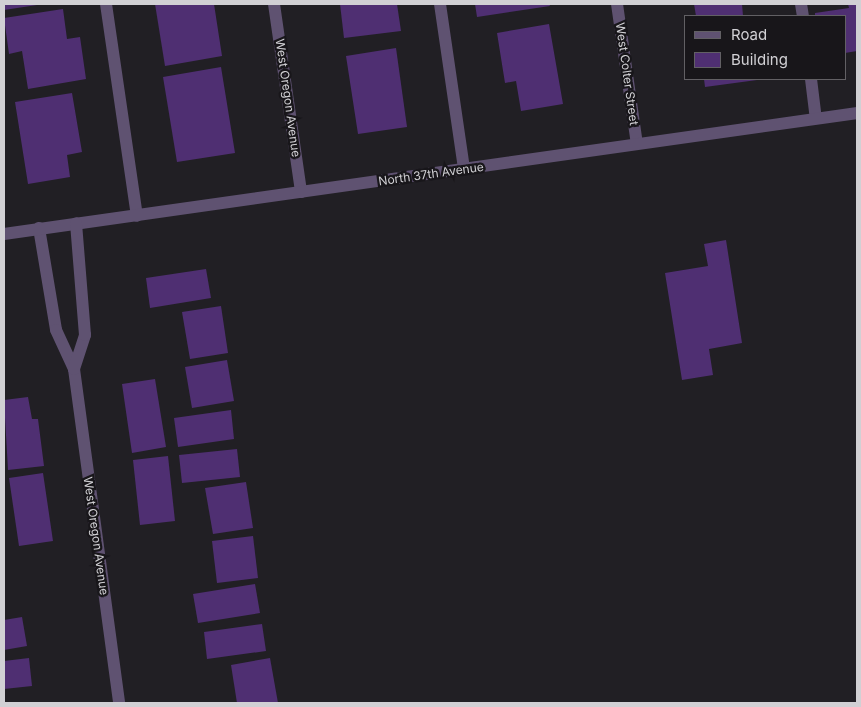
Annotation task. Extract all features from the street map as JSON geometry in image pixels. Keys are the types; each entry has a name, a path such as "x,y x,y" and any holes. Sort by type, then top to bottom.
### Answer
{"street":[{"path":"106,4 136,216"},
{"name":"West Oregon Avenue","path":"274,4 301,192"},
{"path":"440,4 464,169"},
{"name":"West Colter Street","path":"618,4 637,144"},
{"path":"811,80 816,118"},
{"name":"North 37th Avenue","path":"4,234 857,112"},
{"name":"West Oregon Avenue","path":"74,369 85,335 76,223"},
{"name":"West Oregon Avenue","path":"39,228 56,330 74,369 119,703"}],"building":[{"path":"4,4 37,4 37,5 4,10"},
{"path":"155,4 214,4 222,56 165,66"},
{"path":"340,4 397,4 401,31 344,38"},
{"path":"475,4 549,4 550,6 477,17"},
{"path":"694,4 742,4 743,15 696,15"},
{"path":"848,4 857,4 857,51 846,53 846,15 815,15 815,13 849,8"},
{"path":"63,9 67,39 80,37 86,79 28,89 22,51 9,54 4,18"},
{"path":"549,24 563,104 521,111 516,81 505,83 497,33"},
{"path":"396,48 407,127 358,134 346,56"},
{"path":"221,67 235,153 177,162 163,77"},
{"path":"704,80 757,80 705,87"},
{"path":"72,93 82,152 67,155 70,177 28,184 15,102"},
{"path":"726,240 742,343 709,349 713,375 682,380 665,273 708,266 704,244"},
{"path":"206,269 211,298 150,308 146,278"},
{"path":"221,306 228,353 190,359 182,312"},
{"path":"227,360 234,401 192,408 185,367"},
{"path":"155,379 166,447 132,453 122,384"},
{"path":"28,397 32,419 38,419 44,466 8,470 4,400"},
{"path":"231,410 234,439 178,447 174,418"},
{"path":"237,449 240,477 182,483 179,455"},
{"path":"168,456 175,521 140,525 133,460"},
{"path":"43,473 53,541 19,546 9,478"},
{"path":"246,482 253,528 213,534 205,488"},
{"path":"253,536 258,578 217,583 212,541"},
{"path":"255,584 260,613 198,623 193,594"},
{"path":"22,617 27,646 4,650 4,620"},
{"path":"262,624 266,651 207,659 204,632"},
{"path":"29,658 32,686 4,689 4,661"},
{"path":"270,658 278,703 237,703 231,665"}]}
